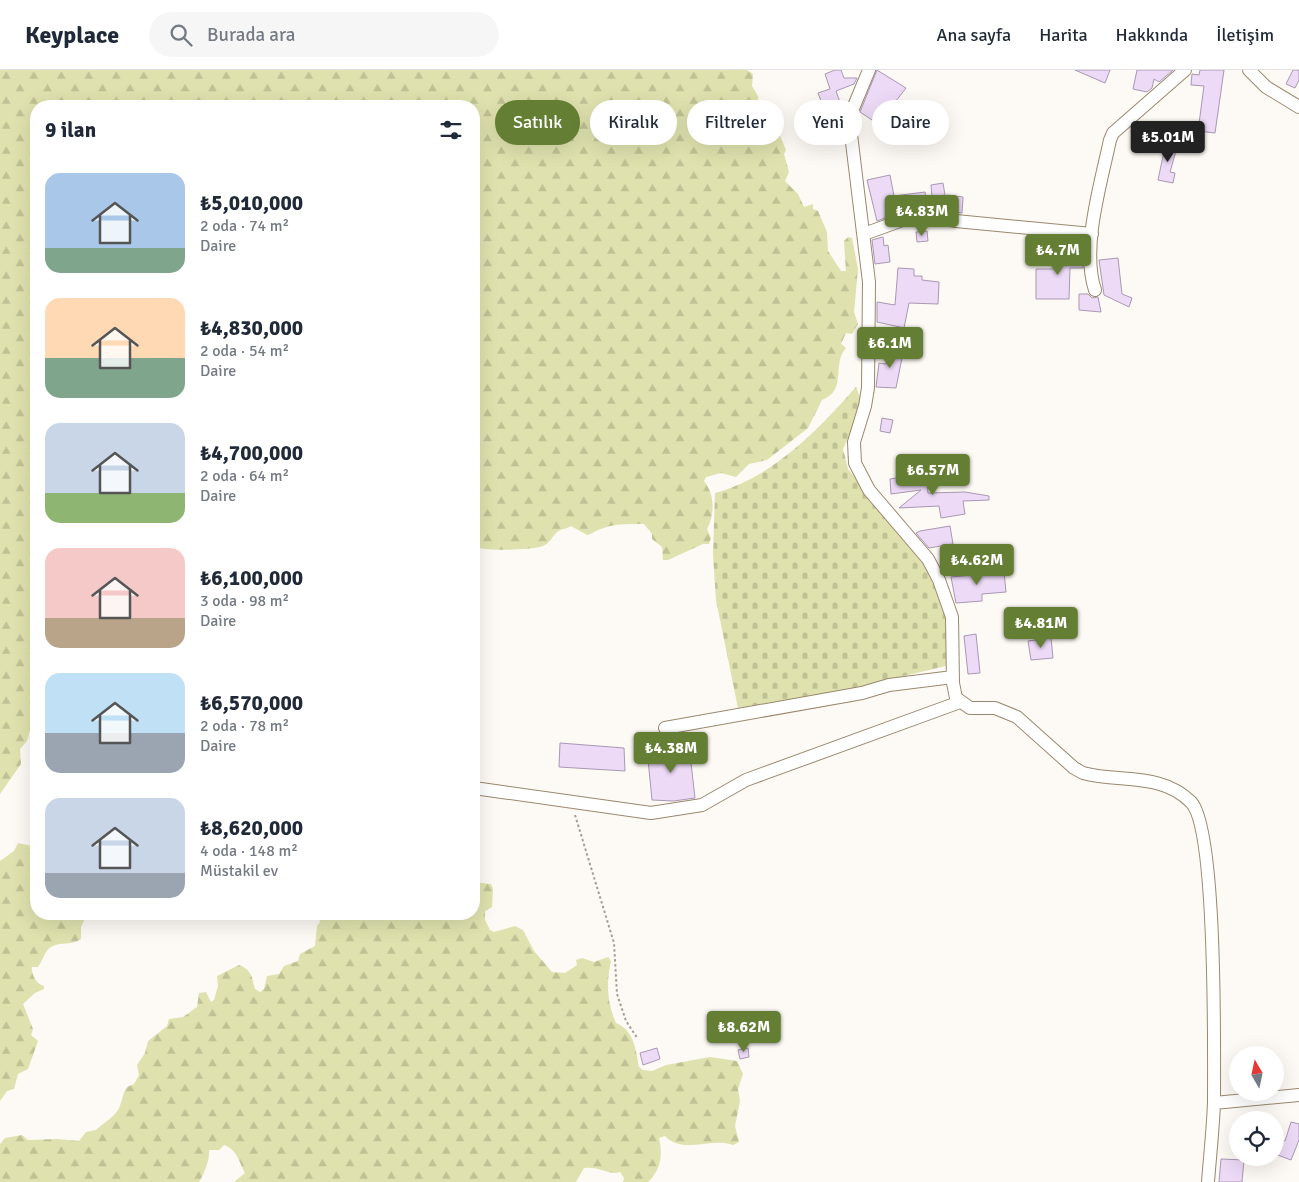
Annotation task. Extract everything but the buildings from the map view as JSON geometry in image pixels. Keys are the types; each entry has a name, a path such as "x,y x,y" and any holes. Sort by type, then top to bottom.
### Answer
{"street":[{"path":"869,70 849,118 869,282 869,368 865,406 854,442 853,456 869,490 928,559 938,580 952,617 954,691 960,702 970,708 995,708 1017,717 1068,763 1083,773 1159,783 1183,796 1195,808 1202,828 1211,904 1214,1104 1208,1182"},
{"path":"1095,290 1089,261 1092,234 1113,133 1185,70"},
{"path":"1249,70 1266,87 1299,107"},
{"path":"864,234 908,218 924,215 956,221 1092,234"},
{"path":"665,728 862,693 890,685 953,677"},
{"path":"480,789 650,813 702,805 746,780 960,702"},
{"path":"1214,1104 1299,1095"}],"path":[{"path":"571,801 614,943 618,994 626,1020 638,1039"}],"green space":[{"path":"0,70 747,70 753,74 752,86 758,96 758,100 687,100 687,145 784,145 786,150 784,154 789,172 785,181 798,194 804,207 813,204 813,209 818,211 827,232 828,251 841,271 846,271 844,241 848,237 852,238 858,269 854,312 858,324 852,334 846,333 841,344 846,348 840,362 835,390 830,396 822,400 808,428 767,460 749,464 736,477 721,473 706,477 704,481 708,486 713,505 707,529 711,538 709,544 703,544 668,560 663,560 662,547 652,539 652,534 644,524 617,525 587,535 571,526 558,531 543,546 508,550 480,548 480,100 30,100 30,730 27,741 20,749 21,764 0,794"},
{"path":"856,387 863,405 843,449 848,469 921,559 950,619 950,665 791,703 738,708 716,600 713,555 715,493 736,486 756,476 793,451 826,420"},
{"path":"18,843 30,846 30,920 84,920 81,927 81,939 51,947 38,967 32,967 32,973 39,983 44,986 44,989 35,993 23,1004 33,1029 31,1035 38,1041 28,1069 18,1074 14,1089 7,1091 0,1101 0,861 14,851"},
{"path":"480,883 491,884 493,889 492,907 485,911 485,920 490,930 494,932 515,926 523,930 534,951 552,972 565,973 577,965 576,960 582,958 594,962 608,957 611,961 608,993 613,1015 616,1023 627,1030 633,1041 639,1067 643,1070 652,1071 666,1065 710,1057 737,1061 743,1074 738,1089 740,1101 735,1126 739,1142 733,1145 716,1143 689,1145 672,1142 665,1136 659,1138 660,1162 656,1172 648,1182 623,1182 624,1178 620,1172 612,1173 595,1168 584,1168 576,1182 234,1182 245,1173 235,1153 224,1145 219,1150 209,1150 209,1158 199,1182 0,1182 0,1144 5,1138 22,1135 28,1140 57,1139 79,1141 86,1132 96,1130 116,1113 127,1087 134,1084 139,1075 137,1065 145,1053 148,1041 167,1026 169,1019 183,1017 197,1007 199,993 206,992 211,1002 214,1000 218,986 217,976 239,965 247,969 255,989 260,992 264,989 267,976 279,974 284,966 298,961 300,954 315,946 317,926 320,920 480,920"}]}
